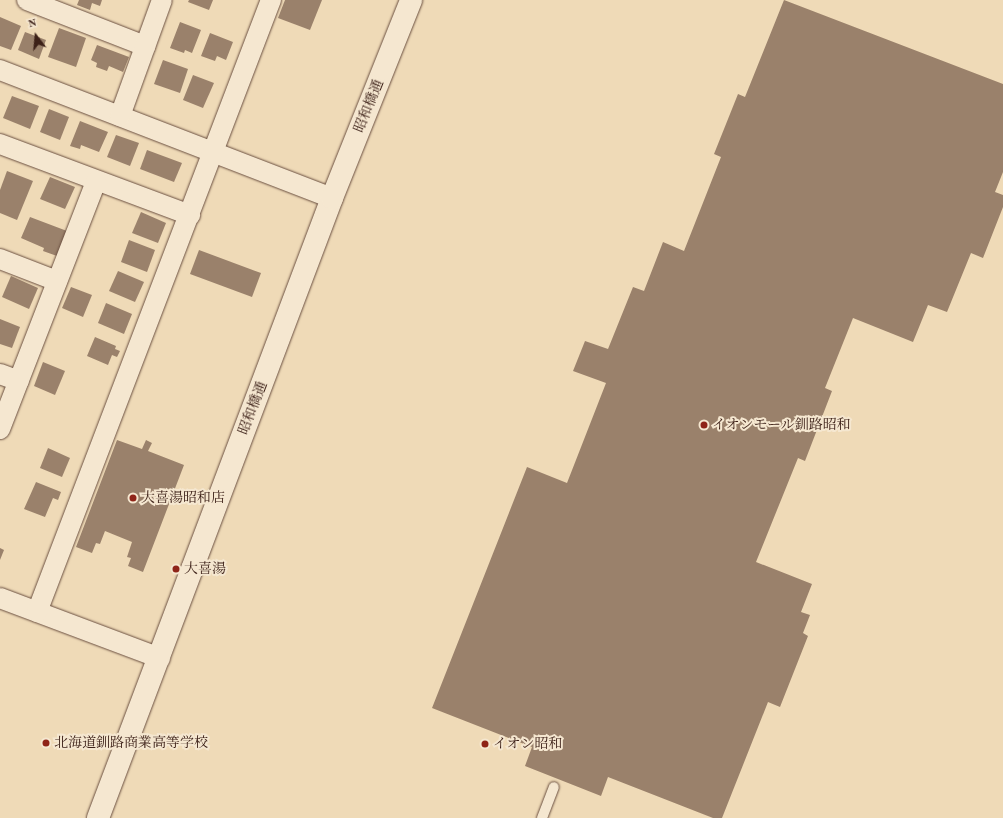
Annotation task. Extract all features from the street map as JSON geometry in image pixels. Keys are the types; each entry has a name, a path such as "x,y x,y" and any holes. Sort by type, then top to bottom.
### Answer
{"street":[{"path":"27,0 54,5 145,46"},
{"path":"120,116 162,0"},
{"path":"37,612 215,150 271,0"},
{"name":"昭和橋通","path":"98,818 160,658 332,198 411,0"},
{"path":"0,70 120,116 215,150 332,198"},
{"path":"0,144 190,215"},
{"path":"0,429 96,181"},
{"path":"0,259 57,281"},
{"path":"0,374 19,381"},
{"path":"0,598 160,658"}],"lane":[{"path":"542,818 554,787"}],"building":[{"path":"79,0 102,0 100,6 92,3 90,10 77,5"},
{"path":"189,0 213,0 209,10 188,2"},
{"path":"285,0 322,0 310,30 278,18"},
{"name":"イオンモール釧路昭和","path":"784,0 1003,84 1003,172 995,192 1003,195 1003,207 983,258 971,253 947,312 928,305 913,342 853,318 825,388 832,391 805,461 798,458 756,562 812,584 801,612 810,615 803,633 808,636 780,707 768,702 722,818 713,818 608,777 601,796 525,766 532,747 432,708 527,467 567,483 606,383 573,371 585,341 608,349 633,287 644,291 663,242 684,251 721,157 714,154 738,94 745,97"},
{"path":"0,17 21,26 11,50 0,46"},
{"path":"180,22 201,30 192,53 185,50 184,53 170,48"},
{"path":"59,28 86,38 76,67 48,57"},
{"path":"25,32 46,40 39,59 18,50"},
{"path":"210,33 233,42 226,60 217,56 215,61 201,56"},
{"path":"97,45 129,57 123,72 109,66 107,71 96,67 97,63 91,60"},
{"path":"163,60 188,69 180,93 154,84"},
{"path":"193,75 214,83 203,108 183,100"},
{"path":"12,96 39,106 30,129 3,118"},
{"path":"49,109 69,117 60,140 40,132"},
{"path":"80,121 108,132 99,152 81,145 80,149 70,146"},
{"path":"116,135 139,143 130,166 107,157"},
{"path":"147,150 182,163 174,182 140,169"},
{"path":"7,171 33,181 17,220 0,213 0,190"},
{"path":"50,177 75,187 65,209 40,199"},
{"path":"141,212 166,223 158,243 132,233"},
{"path":"30,217 67,231 57,256 43,251 44,248 21,238"},
{"path":"129,240 155,250 147,272 121,262"},
{"path":"199,250 261,273 252,297 190,274"},
{"path":"118,271 144,282 135,302 109,291"},
{"path":"11,276 38,288 29,309 2,297"},
{"path":"71,287 92,295 83,317 62,308"},
{"path":"106,303 132,314 124,334 98,323"},
{"path":"0,319 20,327 12,348 0,344"},
{"path":"95,337 116,346 115,349 120,351 117,357 112,355 108,365 87,356"},
{"path":"43,362 65,371 55,395 34,386"},
{"name":"大喜湯昭和店","path":"117,440 142,449 146,440 152,443 148,451 184,465 143,572 128,566 131,558 127,557 132,542 105,531 100,544 96,543 92,553 76,547"},
{"path":"48,448 70,458 62,477 40,468"},
{"path":"36,482 61,492 58,500 53,498 45,517 24,509"},
{"path":"0,548 4,550 0,560"}],"place":[{"name":"イオンモール釧路昭和","path":"704,425"},
{"name":"大喜湯昭和店","path":"133,498"},
{"name":"大喜湯","path":"176,569"},
{"name":"北海道釧路商業高等学校","path":"46,743"},
{"name":"イオン昭和","path":"485,744"}]}
